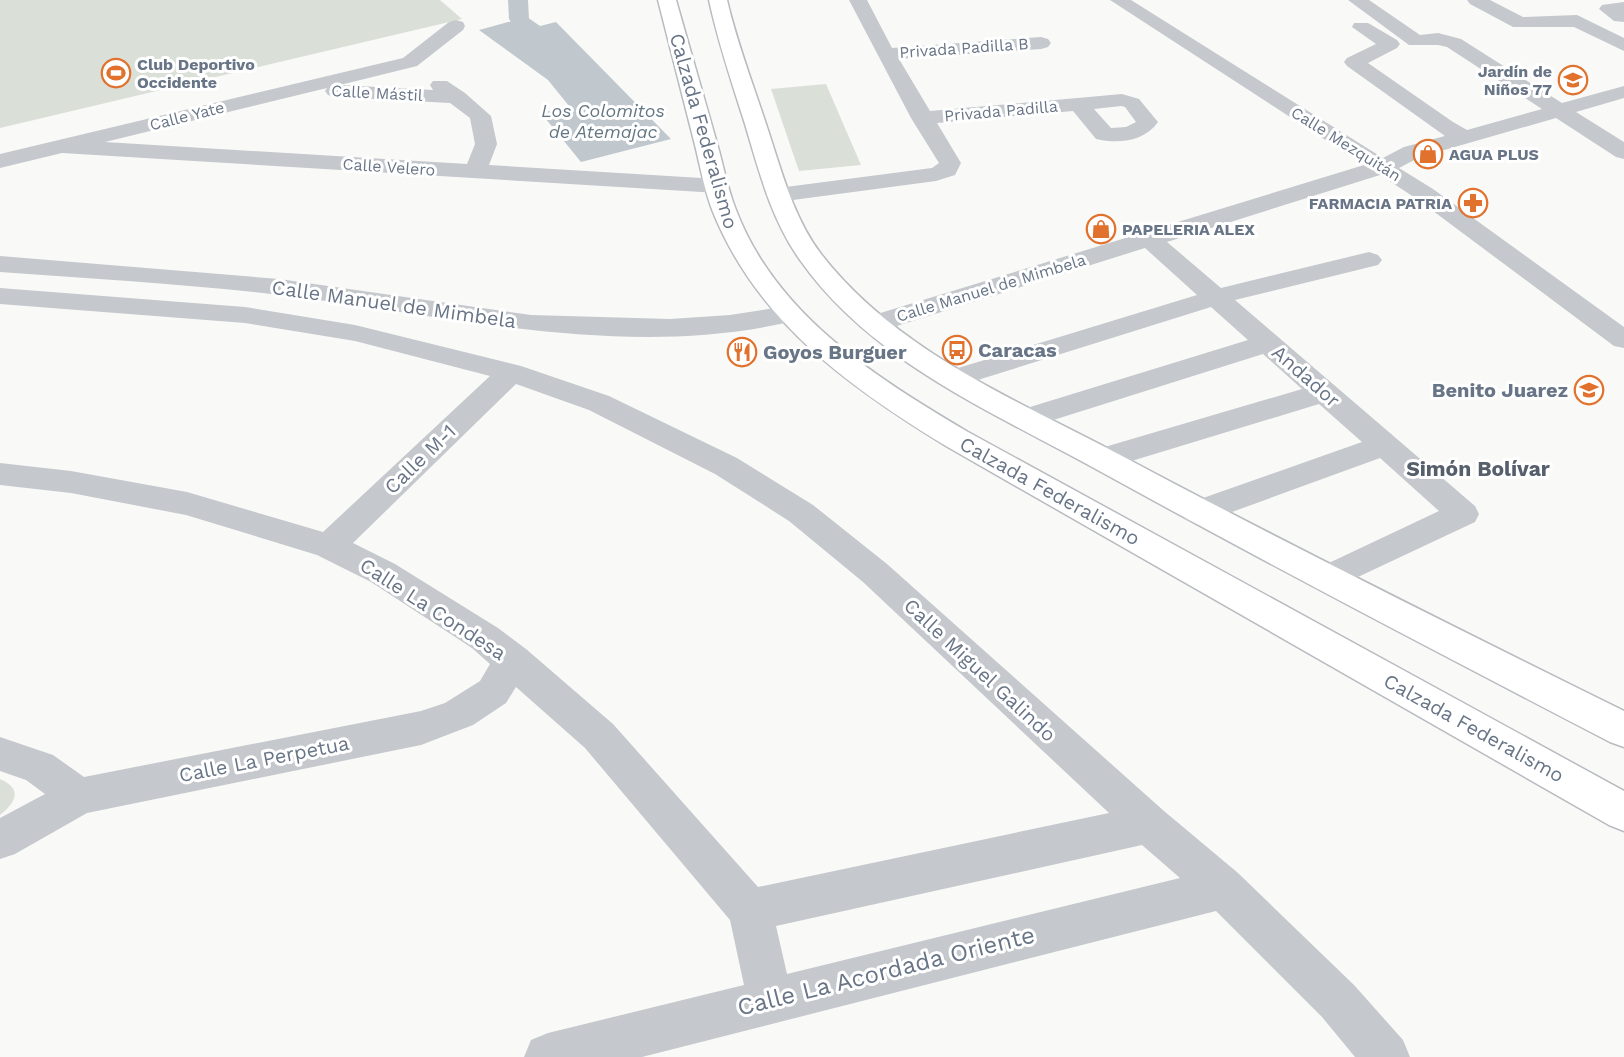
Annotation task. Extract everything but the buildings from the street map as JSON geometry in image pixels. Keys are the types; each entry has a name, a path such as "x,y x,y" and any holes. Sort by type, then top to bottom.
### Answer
{"main road":[{"name":"Calzada Federalismo","path":"667,0 724,210 747,260 788,314 845,367 919,417 1624,812"},
{"path":"718,0 725,33 789,222 813,260 836,288 874,324 903,347 955,378 1198,512 1624,730"}],"street":[{"path":"778,195 936,174 947,170 950,163 922,118 858,0 872,0"},
{"name":"Calle Mezquitán","path":"1119,0 1425,194 1624,340"},
{"path":"1357,0 1416,41 1438,39 1454,44 1624,152"},
{"path":"1476,0 1520,23 1577,21 1624,45"},
{"path":"456,26 410,62 480,116 486,144 475,172"},
{"path":"1361,27 1390,44 1353,62 1445,128 1464,137"},
{"name":"Privada Padilla B","path":"886,54 1041,43"},
{"name":"Calle Yate","path":"0,161 410,62"},
{"name":"Calle Mástil","path":"297,90 458,97"},
{"name":"Calle Manuel de Mimbela","path":"874,324 1383,167 1412,152 1624,92"},
{"name":"Privada Padilla","path":"922,118 1079,104"},
{"name":"Calle Velero","path":"61,146 718,186"},
{"name":"Andador","path":"1149,239 1463,514 1326,579"},
{"path":"955,378 1217,297 1369,260"},
{"name":"Calle Manuel de Mimbela","path":"0,264 279,287 531,323 611,327 730,324 788,314"},
{"name":"Calle Manuel de Mimbela","path":"0,296 245,315 379,339 511,372"},
{"path":"333,330 350,327 367,320 370,315 369,309 363,300"},
{"path":"379,339 377,327 380,320 400,311 418,308"},
{"path":"1028,418 1269,343"},
{"name":"Calle M-1","path":"329,546 511,372"},
{"name":"Calle Miguel Galindo","path":"511,372 599,403 663,434 726,466 801,513 875,573 1149,824 1223,888 1338,1001 1386,1057"},
{"path":"1102,459 1325,392"},
{"path":"1198,512 1385,445"},
{"name":"Calle La Condesa","path":"0,474 71,482 187,504 329,546 383,573 485,638 599,735 750,910 770,1000"},
{"name":"Calle La Perpetua","path":"0,840 79,796 421,728 459,714 494,692 513,660"},
{"path":"0,754 39,767 79,796"},
{"path":"750,910 1149,824"},
{"name":"Calle La Acordada Oriente","path":"548,1057 1223,888"}],"shaded area":[{"name":"Club Deportivo Occidente","path":"0,0 440,0 462,19 0,128"},
{"path":"826,84 861,165 799,171 771,89"},
{"path":"0,779 12,787 15,796 0,815"}],"water":[{"name":"Los Colomitos de Atemajac","path":"527,17 540,26 556,22 671,139 581,162 541,113 569,106 548,80 479,30"}],"waterway":[{"path":"518,0 519,19"}],"place":[{"name":"Club Deportivo Occidente","path":"116,73"},
{"name":"Jardín de Niños 77","path":"1573,80"},
{"name":"AGUA PLUS","path":"1428,154"},
{"name":"FARMACIA PATRIA","path":"1473,203"},
{"name":"PAPELERIA ALEX","path":"1101,229"},
{"name":"Caracas","path":"957,350"},
{"name":"Goyos Burguer","path":"742,352"},
{"name":"Benito Juarez","path":"1589,390"}],"district":[{"name":"Simón Bolívar","path":"1478,468"}]}
